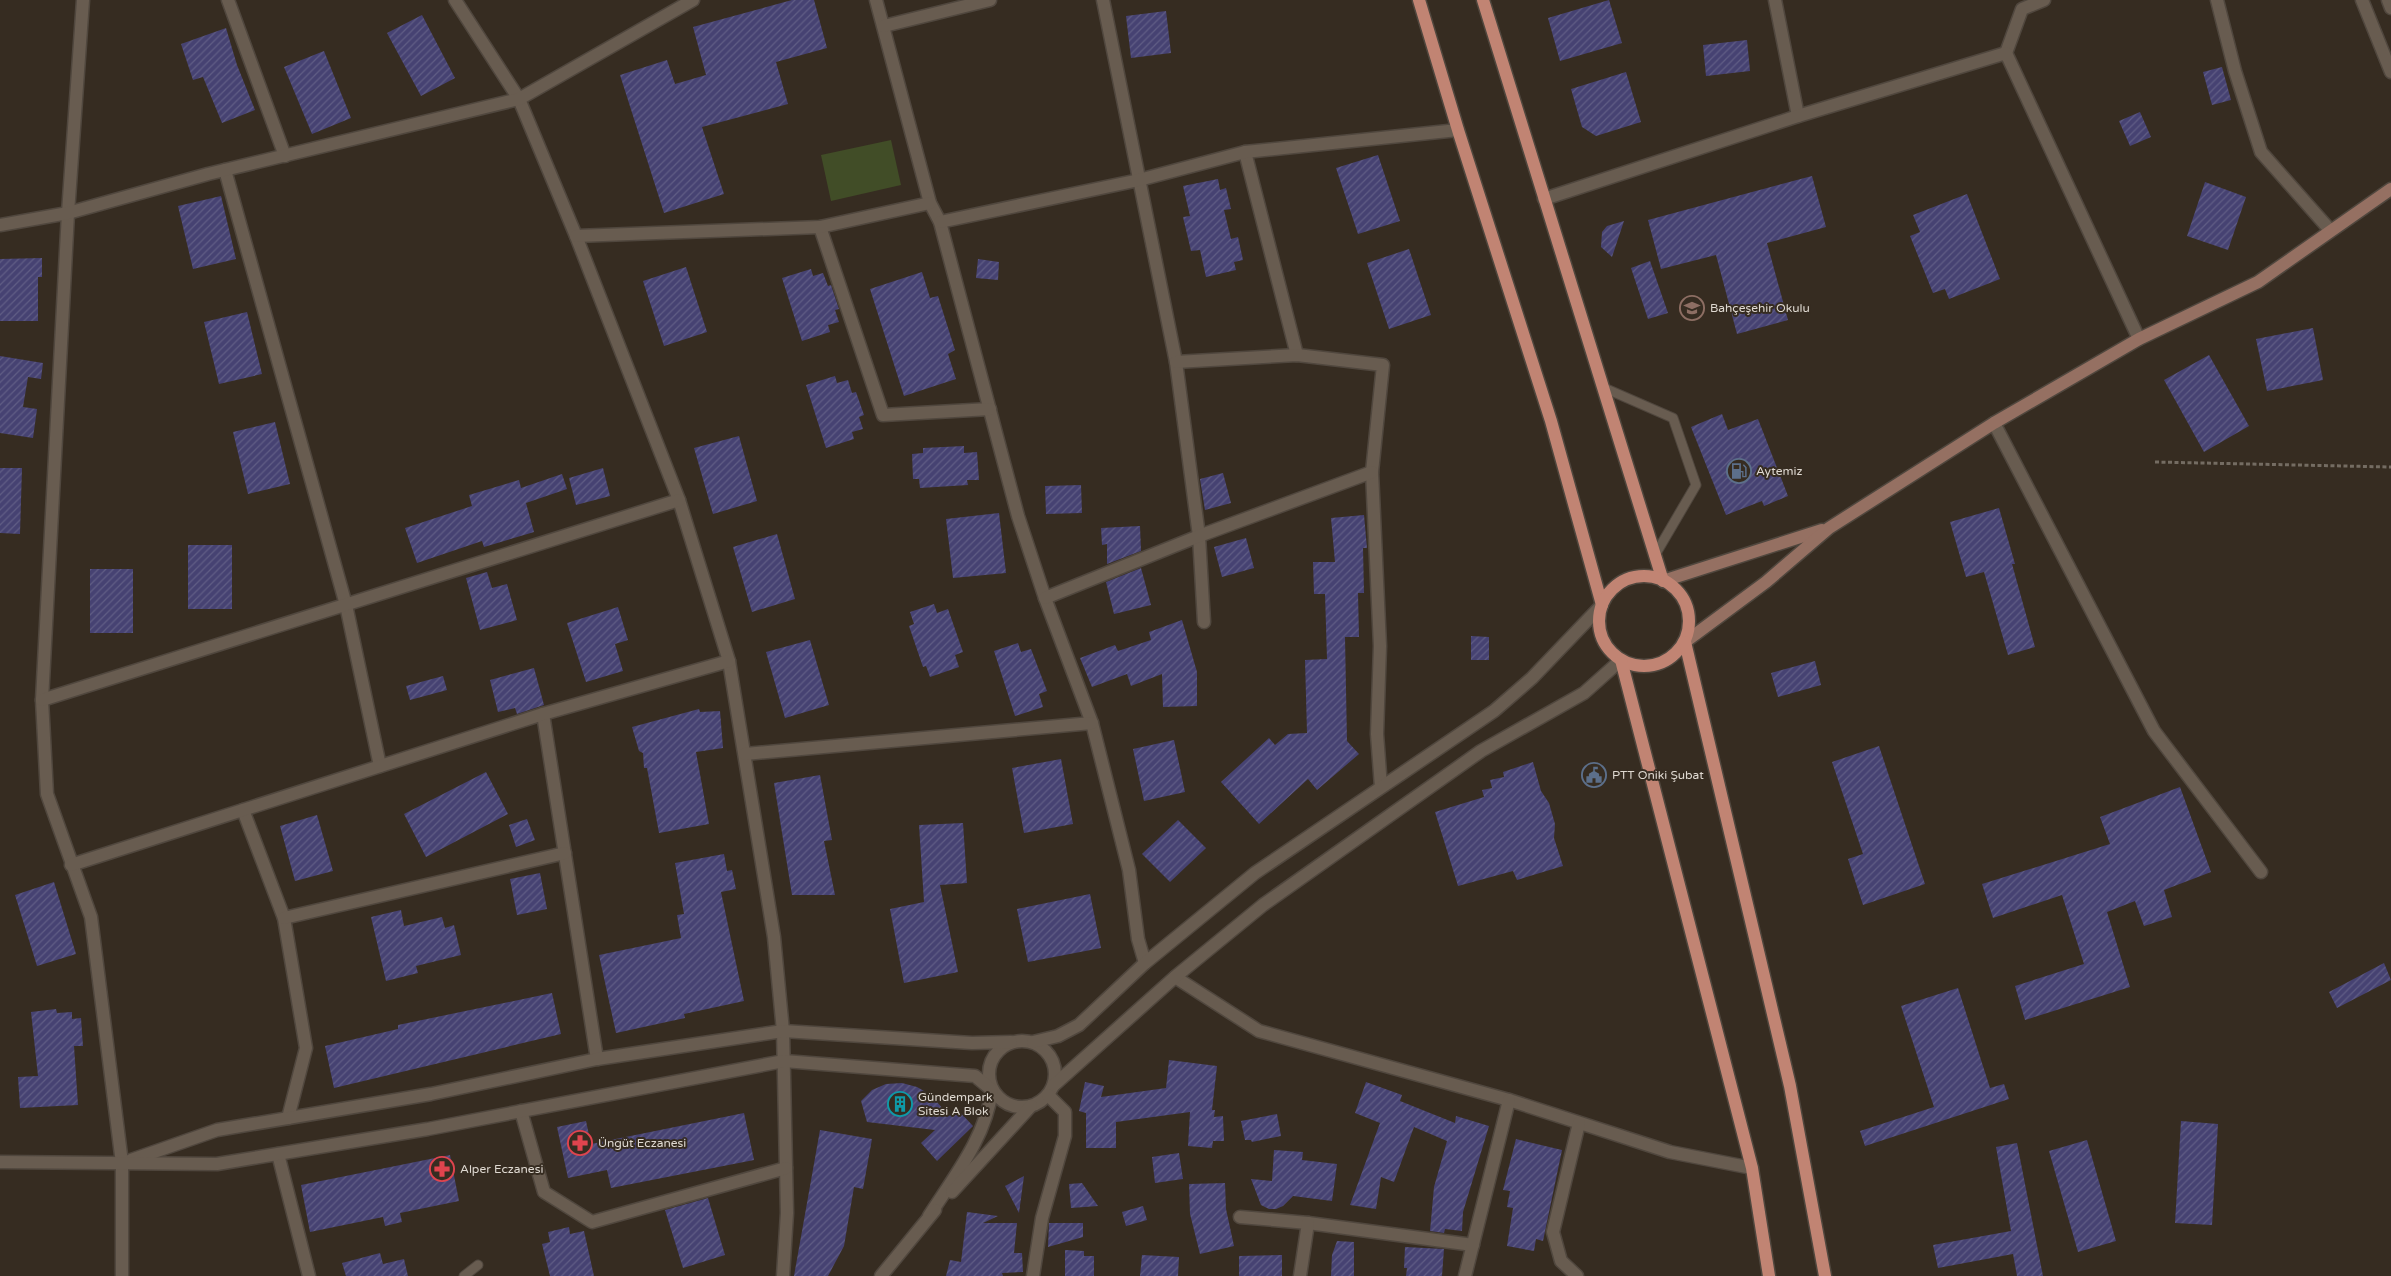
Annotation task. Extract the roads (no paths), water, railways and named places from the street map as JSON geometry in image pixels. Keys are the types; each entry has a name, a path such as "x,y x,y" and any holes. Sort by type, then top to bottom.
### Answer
{"main road":[{"path":"1419,0 1458,130 1551,420 1602,605 1599,624 1602,639 1610,651 1621,660 1641,666 1662,663 1675,654 1685,642 1689,627 1688,611 1682,597 1671,585 1663,581 1642,576 1628,579 1615,586 1602,605"},
{"path":"1483,0 1663,581"},
{"path":"1685,642 1786,1068 1825,1276"},
{"path":"1621,660 1752,1168 1769,1276"}],"street":[{"path":"83,0 68,213 42,700 47,794 91,917 122,1163 122,1276"},
{"path":"228,0 285,156"},
{"path":"455,0 518,99 576,236 679,500 729,661 774,937 783,1031 788,1213 783,1276"},
{"path":"0,225 68,213 225,170 518,99 693,0"},
{"path":"876,0 930,203 940,222 1018,516 1045,598 1092,723 1129,870 1138,939 1146,963"},
{"path":"884,26 990,0"},
{"path":"1103,0 1176,362 1199,536 1204,622"},
{"path":"1775,0 1798,116"},
{"path":"2044,0 2022,9 2006,53 2140,339"},
{"path":"2217,0 2235,71 2260,152 2330,230"},
{"path":"2362,0 2391,72"},
{"path":"2388,0 2391,8"},
{"path":"1544,199 1798,116 2006,53"},
{"path":"940,222 1139,180 1245,152 1458,130"},
{"path":"1245,152 1297,355"},
{"path":"225,170 346,605 380,766"},
{"path":"1685,642 1766,582 1829,528 1994,423 2140,339 2258,282 2391,189"},
{"path":"576,236 820,228 930,203"},
{"path":"820,228 883,414 990,409"},
{"path":"1176,362 1297,355 1384,365 1372,472 1380,646 1377,734 1381,787"},
{"path":"1994,423 2154,731 2261,872"},
{"path":"1045,598 1199,536 1372,472"},
{"path":"42,700 679,500"},
{"path":"1663,581 1829,528"},
{"path":"1033,1042 1058,1036 1079,1025 1146,963 1255,873 1494,711 1532,678 1602,605"},
{"path":"881,1276 929,1216 1031,1106 1175,977 1263,906 1481,751 1584,693 1621,660"},
{"path":"71,865 543,714 729,661"},
{"path":"543,714 597,1059"},
{"path":"745,754 1092,723"},
{"path":"243,810 284,918 306,1048 288,1118"},
{"path":"284,918 565,853"},
{"path":"1175,977 1259,1031 1509,1100 1670,1152 1752,1168"},
{"path":"122,1163 217,1130 431,1094 597,1059 783,1031 972,1043 1023,1040 1033,1042 1042,1047 1054,1064 1051,1090 1065,1112 1065,1136 1042,1218 1033,1276"},
{"path":"929,1216 969,1154 989,1111 992,1090 989,1079 991,1061 1001,1047 1011,1042"},
{"path":"0,1162 217,1164 428,1129 784,1061 975,1076 1009,1105 1021,1108 1031,1106"},
{"path":"1465,1276 1509,1100"},
{"path":"521,1111 544,1192 592,1222 786,1168"},
{"path":"1577,1276 1561,1261 1553,1232 1579,1123"},
{"path":"278,1154 309,1276"},
{"path":"1240,1217 1308,1223 1473,1245"},
{"path":"1300,1276 1308,1223"}],"lane":[{"path":"1602,386 1673,418 1696,485 1654,554"},
{"path":"464,1276 478,1265"}],"place":[{"name":"Bahçeşehir Okulu","path":"1692,308"},
{"name":"Aytemiz","path":"1739,471"},
{"name":"PTT Oniki Şubat","path":"1594,775"},
{"name":"Gündempark Sitesi A Blok","path":"900,1104"},
{"name":"Üngüt Eczanesi","path":"580,1143"},
{"name":"Alper Eczanesi","path":"442,1169"}]}
